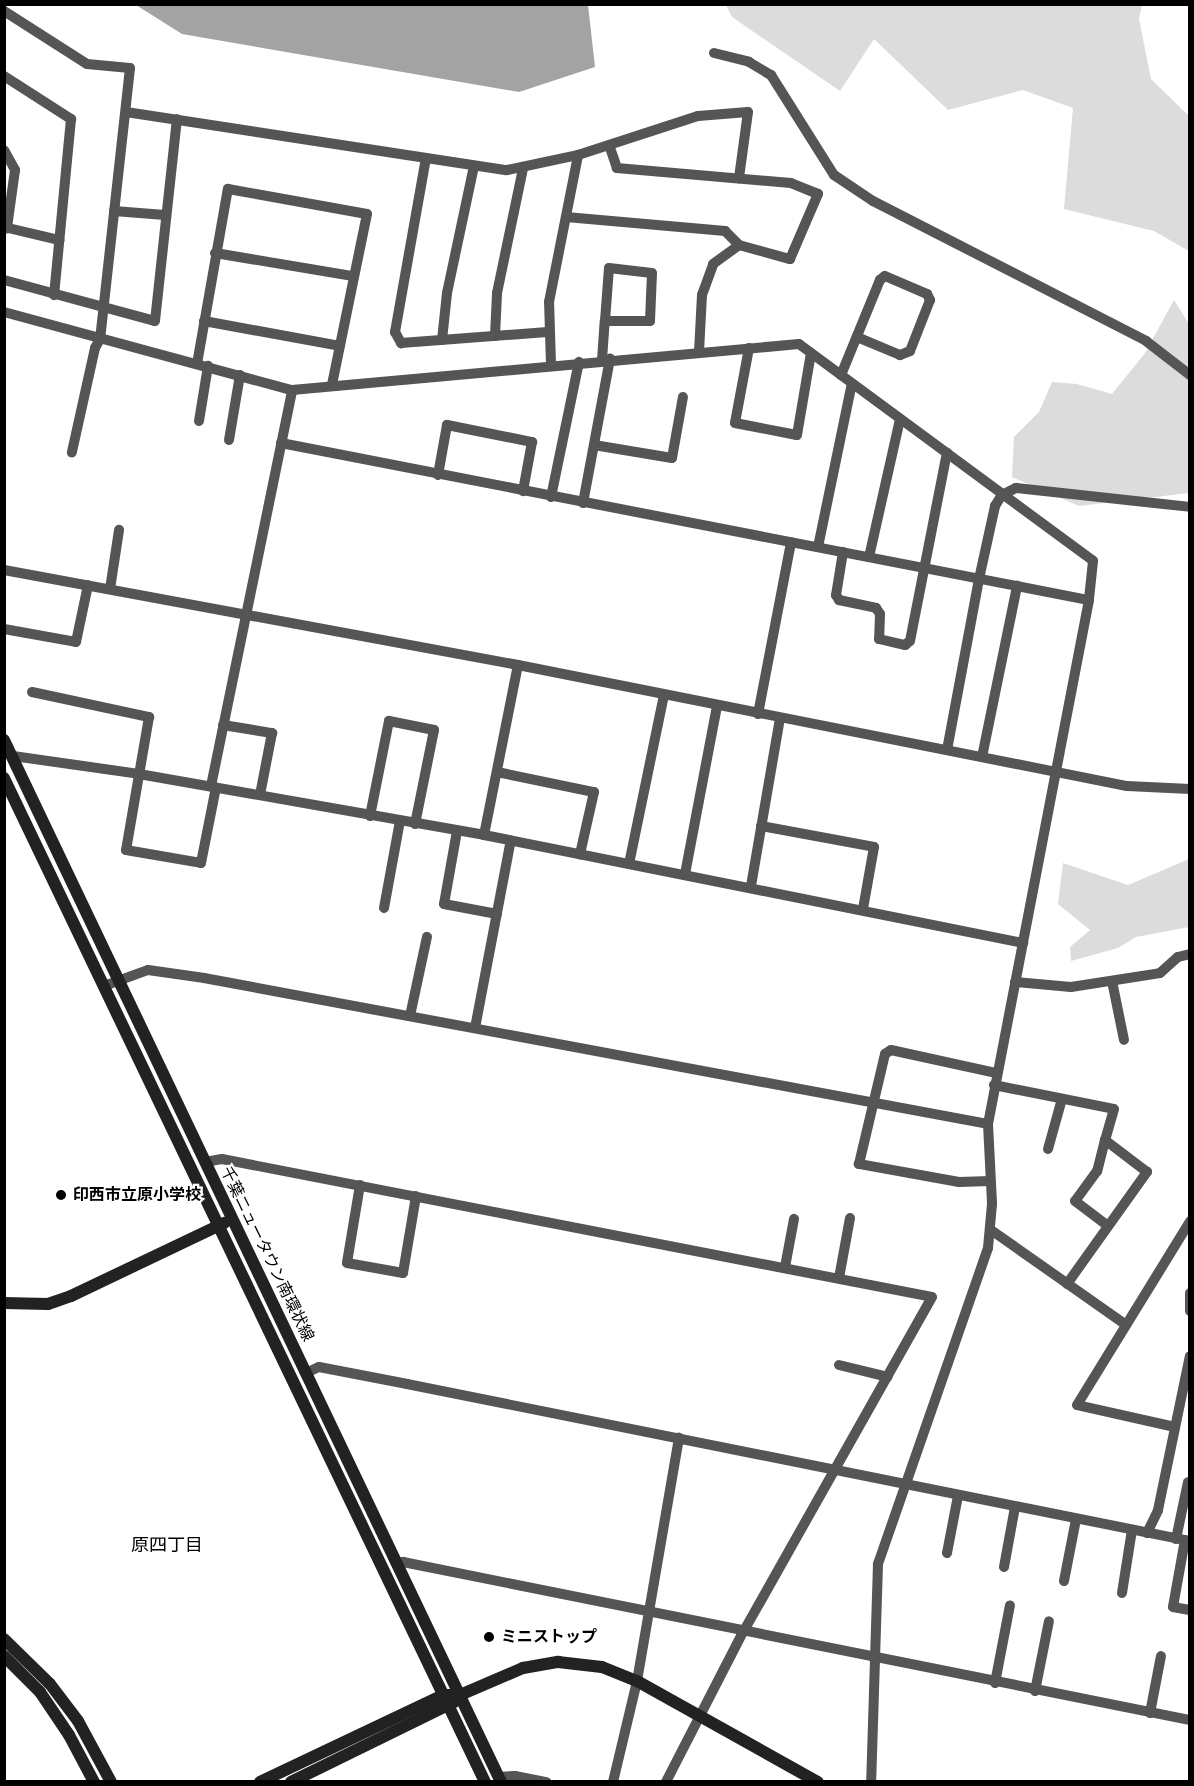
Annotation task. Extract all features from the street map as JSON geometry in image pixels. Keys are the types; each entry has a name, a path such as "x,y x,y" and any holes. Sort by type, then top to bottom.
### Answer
{"main road":[{"name":"千葉ニュータウン南環状線","path":"4,740 500,1779"},
{"name":"千葉ニュータウン南環状線","path":"4,778 485,1782"},
{"path":"4,1302 48,1304 70,1296 234,1219"},
{"path":"4,1639 50,1684 78,1721 111,1782"},
{"path":"4,1656 40,1692 69,1735 94,1782"},
{"path":"260,1782 443,1695 460,1695 523,1668 558,1662 602,1667 636,1681 818,1782"},
{"path":"291,1782 449,1708 460,1695"}],"street":[{"path":"4,11 87,64 130,69 105,308 100,339 95,348 72,452"},
{"path":"714,53 749,62 771,75 834,175 873,201 1146,341 1190,375"},
{"path":"4,76 71,119 54,295"},
{"path":"126,112 426,158 523,170 578,155 698,116 748,112 739,178"},
{"path":"4,280 155,321 177,118"},
{"path":"566,217 725,231 739,245 790,259 818,194 791,183 617,168 609,145"},
{"path":"4,150 15,170 6,227 59,240"},
{"path":"551,364 548,332 549,302 578,155"},
{"path":"426,158 395,333 401,343 548,332"},
{"path":"442,340 447,293 474,165"},
{"path":"495,336 497,293 523,170"},
{"path":"199,421 204,321 228,189 367,214 332,385"},
{"path":"114,211 165,215"},
{"path":"699,352 705,284 713,264 739,245"},
{"path":"215,253 353,276"},
{"path":"583,503 606,359 605,321 609,268 652,273 650,321 605,321"},
{"path":"841,375 880,280 885,276 927,294 930,300 910,351 900,355 857,337"},
{"path":"4,312 292,390 606,359 799,344 1093,561 1089,600 988,1124 991,1230 988,1248 878,1564 871,1782"},
{"path":"204,321 340,346"},
{"path":"749,348 735,423 797,435 811,353"},
{"path":"551,497 579,362"},
{"path":"229,440 240,375"},
{"path":"818,547 852,383"},
{"path":"32,692 149,717 126,850 201,863 223,725 244,614 292,390"},
{"path":"594,445 672,458 683,397"},
{"path":"869,557 900,419"},
{"path":"438,475 447,425 531,442 523,491"},
{"path":"281,443 1089,600"},
{"path":"843,552 836,595 839,600 876,608 880,614 879,639 905,645 910,641 947,453"},
{"path":"947,750 979,579 995,506 1002,495 1016,488 1190,507"},
{"path":"110,589 119,530"},
{"path":"758,714 791,542"},
{"path":"4,570 518,665 1127,786 1190,789"},
{"path":"4,628 76,642 88,585"},
{"path":"982,757 1017,586"},
{"path":"484,835 518,665"},
{"path":"629,864 664,695"},
{"path":"685,874 717,705"},
{"path":"751,886 780,718"},
{"path":"370,816 389,722 434,729 415,824"},
{"path":"223,725 272,734 260,795"},
{"path":"13,756 213,786 484,835 751,886 1023,943"},
{"path":"497,772 594,792 580,854"},
{"path":"384,908 400,821"},
{"path":"761,826 874,847 863,909"},
{"path":"457,831 444,904 497,915"},
{"path":"475,1028 511,840"},
{"path":"410,1016 427,937"},
{"path":"1015,982 1071,987 1112,981 1160,973 1178,957 1190,954"},
{"path":"104,986 148,970 410,1016 871,1104 988,1124"},
{"path":"1112,981 1124,1040"},
{"path":"990,1181 959,1182 859,1164 871,1104 885,1054 891,1050 996,1073"},
{"path":"994,1085 1114,1109 1097,1171 1075,1201 1108,1227"},
{"path":"1048,1149 1062,1098"},
{"path":"1067,1284 1147,1172 1106,1140"},
{"path":"205,1162 222,1159 932,1297 743,1632 666,1782"},
{"path":"360,1185 347,1263 403,1273 416,1196"},
{"path":"839,1278 849,1218"},
{"path":"785,1267 794,1219"},
{"path":"1175,1427 1077,1405 1190,1221"},
{"path":"991,1230 1126,1325"},
{"path":"1190,1293 1190,1311"},
{"path":"1147,1533 1158,1510 1190,1356"},
{"path":"839,1365 888,1377"},
{"path":"306,1373 319,1367 837,1468 904,1486 1184,1540"},
{"path":"613,1782 636,1681 679,1438"},
{"path":"1188,1482 1184,1540 1173,1607 1190,1610"},
{"path":"947,1553 958,1496"},
{"path":"1005,1567 1015,1507"},
{"path":"1064,1581 1076,1519"},
{"path":"1122,1593 1132,1530"},
{"path":"398,1565 403,1562 649,1611 875,1660 1190,1720"},
{"path":"995,1683 1010,1605"},
{"path":"1035,1691 1049,1621"},
{"path":"1150,1713 1161,1656"},
{"path":"500,1779 515,1776 546,1782"}],"shaded area":[{"path":"136,5 588,5 595,67 519,92 182,34"},
{"path":"726,5 1142,5 1139,19 1151,79 1189,116 1189,251 1154,231 1064,209 1073,108 1023,90 948,110 874,39 840,91 732,17"},
{"path":"1174,300 1189,324 1189,493 1079,506 1012,477 1014,437 1039,412 1052,382 1077,384 1112,394 1145,353"},
{"path":"1189,859 1189,927 1136,937 1118,948 1071,961 1070,947 1090,930 1058,904 1063,863 1128,885"}],"place":[{"name":"印西市立原小学校","path":"61,1195"},
{"name":"ミニストップ","path":"489,1637"}],"district":[{"name":"原四丁目","path":"167,1545"}]}
